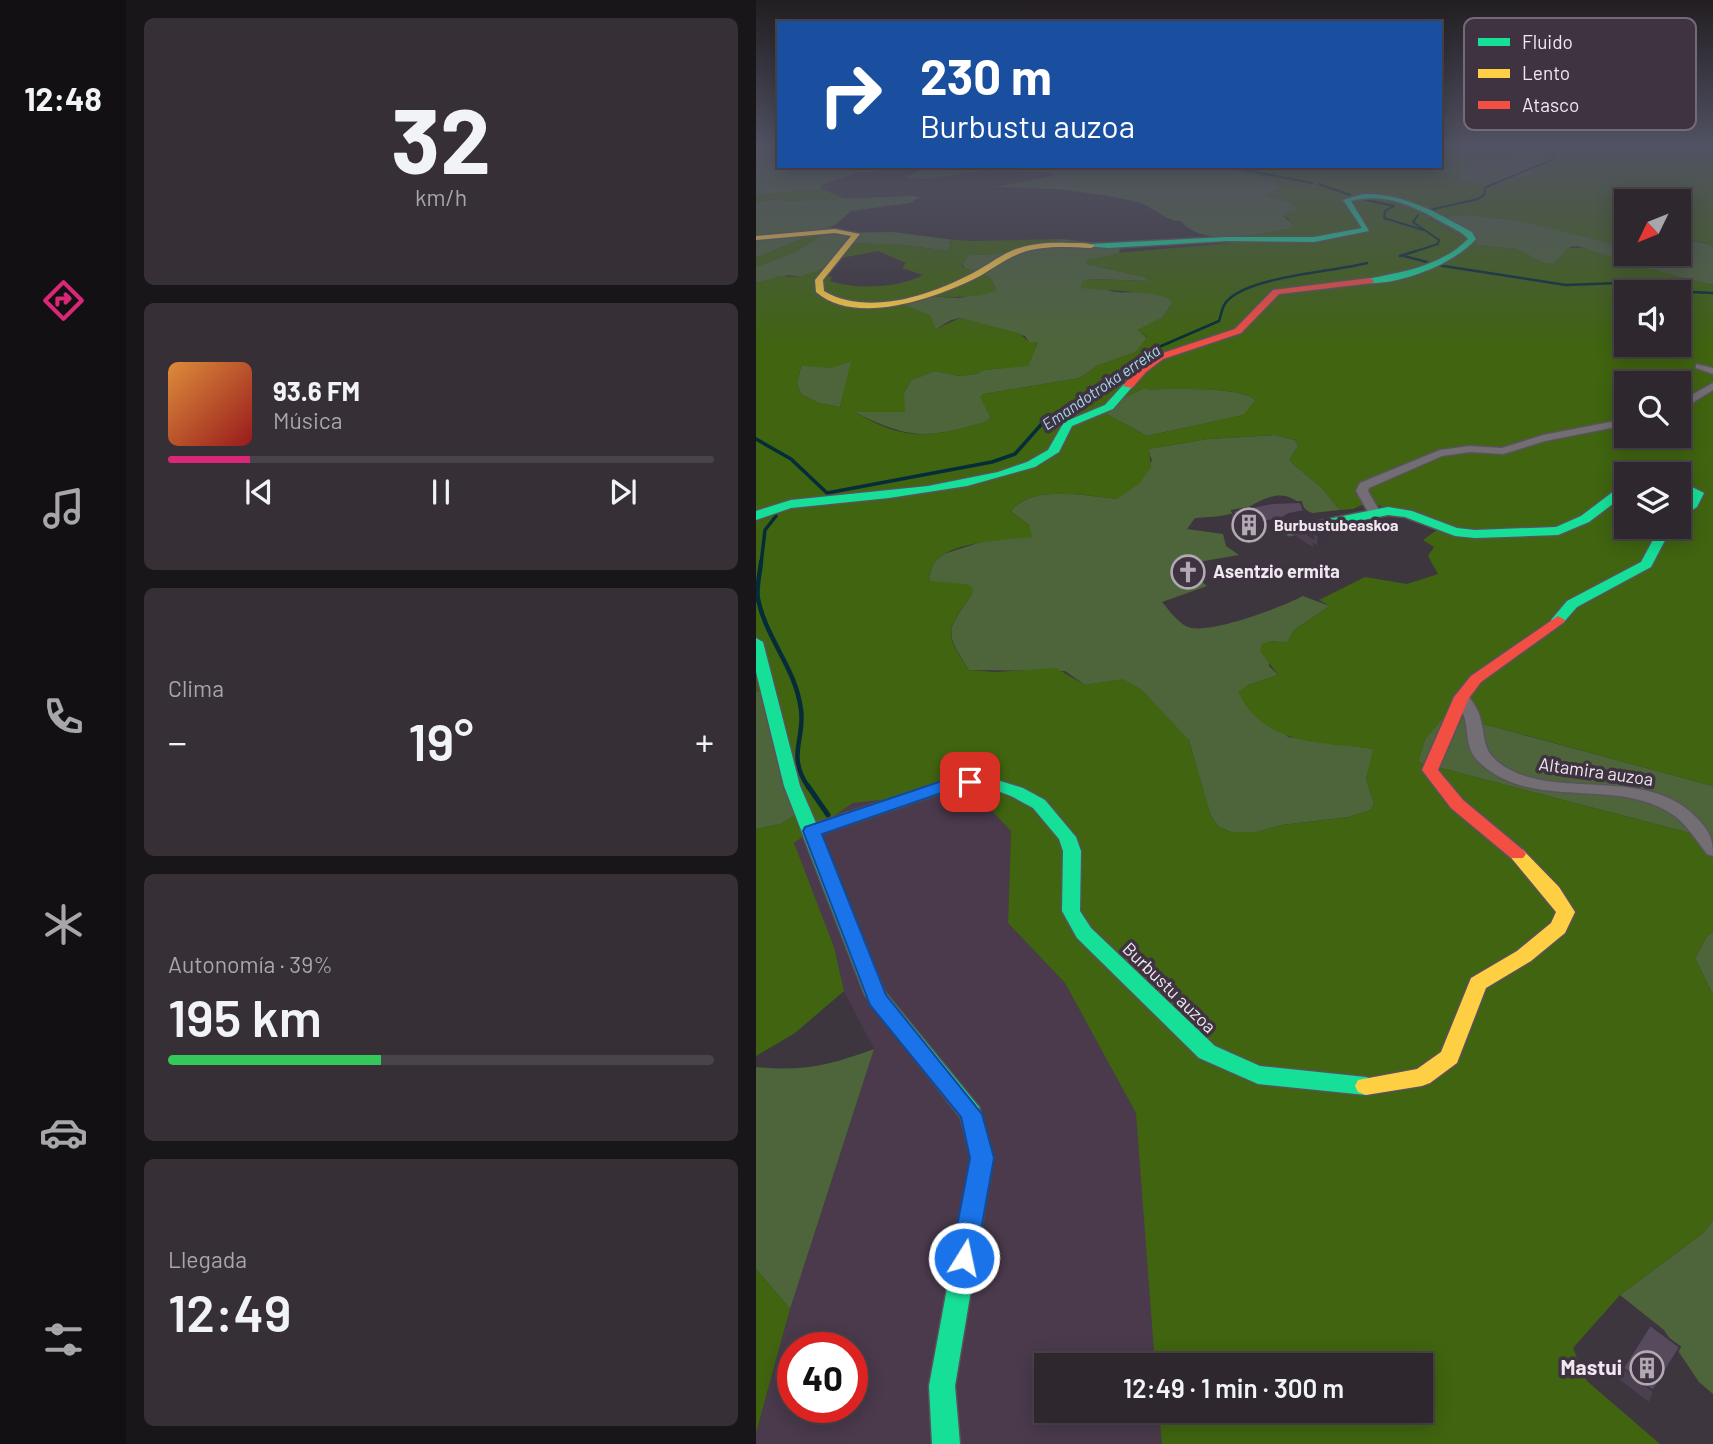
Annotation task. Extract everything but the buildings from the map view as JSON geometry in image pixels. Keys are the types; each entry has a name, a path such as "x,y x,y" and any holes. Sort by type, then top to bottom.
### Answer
{"street":[{"path":"756,239 835,231 856,234 820,280 820,292 825,297 858,306 875,305 951,285 971,278 1013,252 1039,246 1118,246 1216,239 1304,239 1347,235 1366,229 1356,213"},
{"path":"756,516 790,504 999,477 1033,464 1054,451 1068,424 1109,407 1142,370 1160,357 1238,331 1276,292 1392,279 1419,270 1466,247 1472,239 1469,234 1428,213"},
{"path":"1699,366 1713,371"},
{"path":"1691,399 1713,386"},
{"path":"1374,512 1362,491 1364,486 1440,453 1470,449 1503,451 1543,438 1614,424"},
{"path":"1691,490 1698,493 1697,500 1691,507"},
{"path":"1289,531 1388,511 1408,514 1455,532 1475,534 1558,531 1571,528 1614,497"},
{"name":"Burbustu auzoa","path":"811,831 945,786 970,782 997,785 1017,792 1039,804 1067,837 1072,851 1071,911 1084,933 1207,1052 1258,1075 1365,1086 1422,1077 1449,1057 1478,983 1524,956 1558,928 1566,912 1552,892 1510,847 1457,804 1430,770 1462,697 1476,679 1534,639 1572,604 1646,564 1660,539"},
{"path":"756,642 760,649 792,786 875,995 971,1114 982,1158 942,1386 946,1444"},
{"name":"Altamira auzoa","path":"1462,697 1474,719 1474,736 1483,757 1501,770 1526,781 1630,793 1657,799 1681,812 1713,850"}],"shaded area":[{"path":"943,793 978,796 1011,831 1008,923 1065,983 1137,1113 1156,1353 1034,1353 1034,1423 1161,1423 1163,1444 756,1444 756,1433 777,1356 777,1423 868,1423 868,1332 784,1332 874,1049 844,991 794,843 853,803"}],"green space":[{"path":"756,213 848,213 835,225 756,258"},
{"path":"1160,213 1290,213 1283,216 1294,225 1288,229 1232,237 1202,234 1181,221"},
{"path":"1287,213 1614,213 1614,244 1516,220 1469,215 1428,218 1478,245 1517,249 1543,263 1555,263 1567,248 1585,248 1614,258 1614,266 1636,266 1713,285 1713,786 1447,714 1425,739 1418,762 1713,839 1713,932 1707,936 1695,958 1713,995 1713,1220 1703,1233 1620,1295 1573,1348 1587,1381 1660,1444 1162,1444 1160,1423 1433,1423 1433,1353 1154,1353 1136,1113 1065,983 1008,923 1011,831 978,796 943,793 853,803 794,843 834,947 844,991 795,1033 756,1056 756,829 781,824 796,814 766,691 756,692 756,283 780,276 798,277 819,270 822,271 820,275 832,277 830,281 853,286 890,285 923,275 902,268 906,263 878,251 836,259 856,243 897,244 947,251 952,242 946,239 1061,239 1029,249 969,255 961,266 989,276 996,289 993,292 970,296 914,298 901,304 930,315 936,329 960,318 1019,333 1029,342 1038,342 1028,366 984,370 960,376 935,371 911,380 904,393 905,412 855,412 890,429 905,433 934,434 985,422 991,418 980,397 984,394 1080,378 1097,366 1136,352 1147,337 1137,330 1162,318 1173,302 1145,293 1081,288 1082,282 1089,279 1148,281 1144,277 1087,264 1085,262 1088,260 1116,253 1231,243 1235,238 1288,229 1294,225 1287,217 1281,216","holes":["851,361 840,407 818,403 801,394 797,384 801,366 832,368","1142,389 1234,392 1256,400 1243,415 1147,436 1104,412 1107,406","1276,435 1295,440 1298,446 1290,459 1292,463 1321,487 1340,510 1353,509 1369,502 1441,527 1423,540 1434,547 1428,556 1438,574 1407,584 1365,577 1319,600 1327,604 1327,608 1294,630 1287,643 1270,641 1262,644 1260,651 1278,675 1248,685 1238,692 1249,710 1263,723 1279,732 1314,742 1373,749 1366,779 1374,803 1371,810 1349,817 1282,825 1257,832 1231,832 1219,827 1211,816 1189,740 1141,689 1123,679 1085,685 1056,668 996,672 969,670 955,647 951,632 973,588 966,584 930,581 929,576 936,561 955,549 967,545 1032,537 1030,526 1011,511 1032,497 1076,494 1117,499 1140,483 1151,467 1149,449 1208,439"]},
{"path":"1691,213 1713,213 1713,247 1707,243 1691,241"},
{"path":"1469,215 1523,221 1614,244 1614,258 1578,246 1570,247 1555,263 1543,263 1517,249 1478,245 1428,217"},
{"path":"819,232 826,233 794,252 756,267 756,258"},
{"path":"893,232 946,239 950,240 951,246 947,251 897,244 853,244 822,269 801,277 788,275 756,283 756,267 794,252 826,233"},
{"path":"1061,239 1117,245 1120,247 1119,253 1086,261 1087,264 1144,277 1149,281 1089,279 1111,291 1154,293 1173,302 1162,318 1138,330 1147,338 1136,352 1097,366 1080,378 984,394 981,397 991,418 986,422 948,432 905,432 854,412 904,412 904,393 911,380 935,371 960,376 1028,365 1038,342 1029,342 1025,336 960,318 936,329 924,313 901,304 919,296 960,298 996,289 991,279 966,269 961,263 969,255 995,254"},
{"path":"1691,241 1709,244 1713,247 1713,285 1636,266 1691,266"},
{"path":"852,360 840,407 818,403 801,394 797,384 801,366 833,366"},
{"path":"1142,389 1219,390 1247,395 1256,400 1244,415 1147,436 1103,412 1107,406"},
{"path":"1276,435 1295,440 1298,446 1290,459 1292,463 1321,487 1340,510 1312,513 1295,500 1279,495 1229,514 1195,518 1187,529 1223,534 1226,546 1239,555 1186,564 1185,568 1207,586 1162,602 1175,617 1191,628 1215,626 1247,618 1303,596 1327,605 1327,608 1294,630 1287,643 1270,641 1269,666 1278,675 1248,685 1288,737 1374,749 1366,779 1374,803 1371,810 1349,817 1282,825 1257,832 1231,832 1219,827 1211,816 1189,740 1114,681 1085,685 1065,671 969,670 955,647 951,632 957,616 972,594 930,581 929,577 934,562 944,554 1030,526 1011,511 1032,497 1076,494 1117,499 1152,461 1148,449 1208,439"},
{"path":"766,691 797,814 781,824 756,829 756,692"},
{"path":"1446,714 1713,786 1713,839 1418,762 1425,739"},
{"path":"1713,932 1713,995 1695,958 1707,936"},
{"path":"874,1049 790,1309 756,1269 756,1067 788,1069 816,1066"},
{"path":"1713,1220 1713,1394 1699,1382 1664,1330 1620,1295 1703,1233"},
{"path":"756,1269 790,1309 784,1332 777,1332 777,1356 756,1433"}],"waterway":[{"path":"1385,213 1384,218 1423,230"},
{"name":"Emandotroka erreka","path":"1410,253 1438,244 1439,240 1413,222 1418,215"},
{"name":"Emandotroka erreka","path":"1400,256 1416,251"},
{"path":"1404,256 1427,262"},
{"name":"Emandotroka erreka","path":"1098,389 1146,361 1152,350 1219,321 1225,303 1238,293 1272,280 1367,263"},
{"path":"1437,265 1566,285 1620,283 1670,291 1713,293"},
{"name":"Emandotroka erreka","path":"756,439 791,459 827,493 992,462 1015,454 1046,419 1101,387"},
{"name":"Emandotroka erreka","path":"761,564 765,530 776,516"},
{"name":"Emandotroka erreka","path":"761,562 758,599 767,627 798,695 802,721 797,757 802,777 809,788"},
{"name":"Emandotroka erreka","path":"808,786 828,815"}],"traffic: fast":[{"path":"1091,246 1226,239 1332,238 1366,229 1356,213"},
{"path":"1370,281 1425,268 1453,255 1472,239 1469,234 1430,213"},
{"path":"756,516 767,510 791,504 967,483 1031,465 1055,449 1068,424 1109,407 1128,386"},
{"path":"1691,490 1698,493 1691,505"},
{"path":"1289,531 1388,511 1408,514 1455,532 1475,534 1558,531 1585,519 1614,497"},
{"path":"1558,620 1572,604 1646,564 1660,539"},
{"path":"756,642 792,786 875,995 971,1114 982,1158 942,1386 946,1444"},
{"path":"811,831 945,786 970,782 997,785 1017,792 1039,804 1067,837 1072,851 1071,911 1084,933 1207,1052 1258,1075 1366,1086"}],"traffic: slow":[{"path":"756,238 835,231 856,234 819,280 820,292 834,300 852,305 893,303 935,292 1029,248 1047,245 1091,246"},
{"path":"1366,1086 1422,1077 1449,1057 1478,983 1524,956 1558,928 1566,912 1552,892 1517,854"}],"traffic: jam":[{"path":"1128,386 1142,370 1160,357 1238,331 1276,292 1370,281"},
{"path":"1517,854 1457,804 1430,770 1462,697 1476,679 1558,620"}],"place":[{"name":"Burbustubeaskoa","path":"1249,525"},
{"name":"Asentzio ermita","path":"1188,572"},
{"name":"Mastui","path":"1647,1368"}],"route":[{"path":"964,1258 982,1158 971,1114 877,999 811,831 945,786 970,782"}]}
